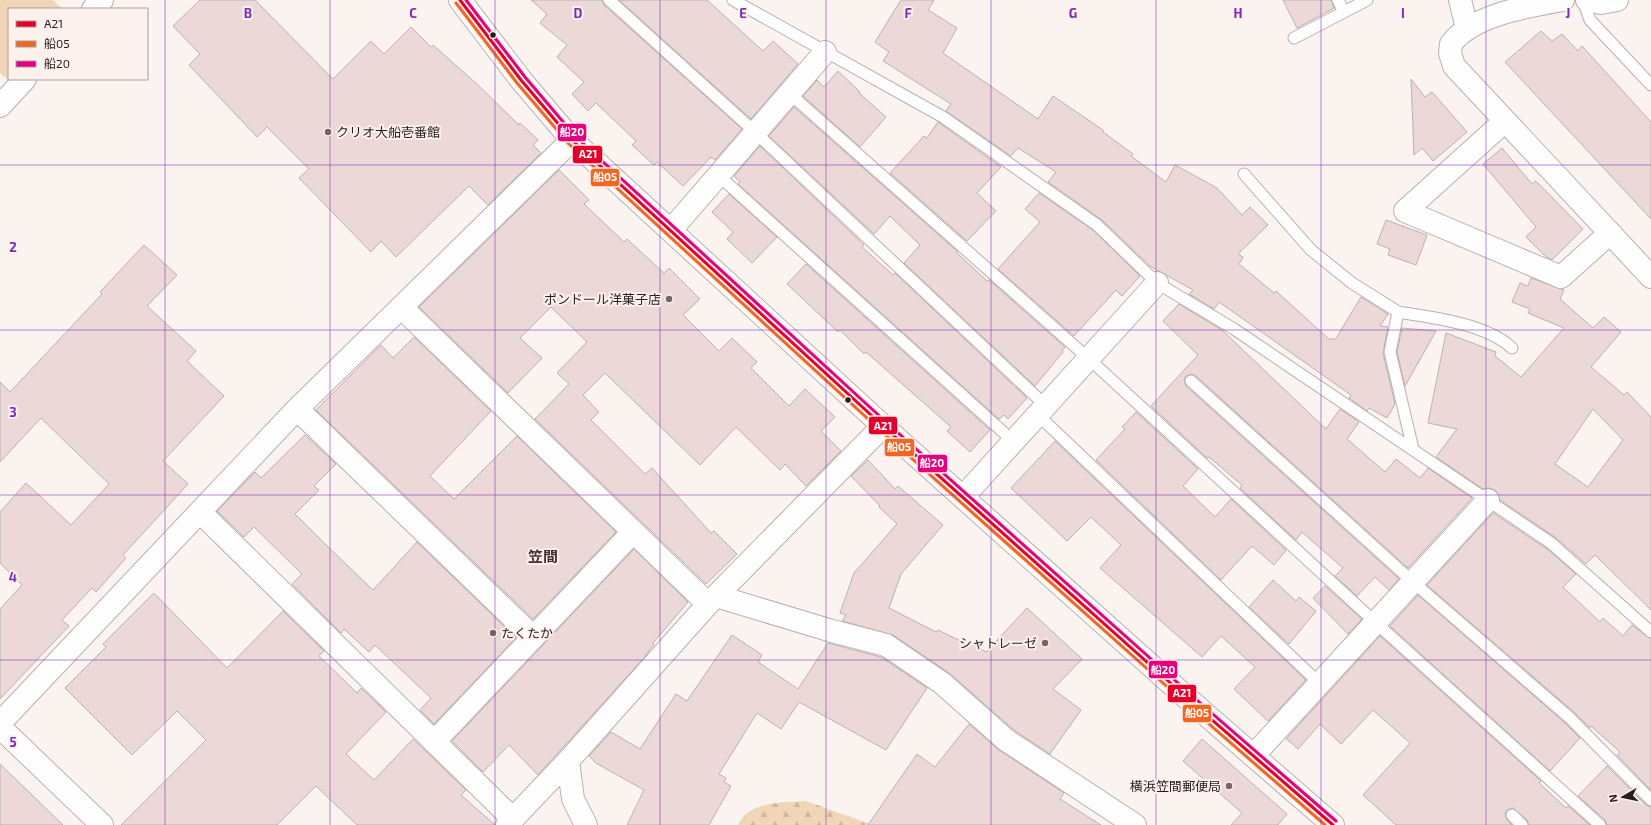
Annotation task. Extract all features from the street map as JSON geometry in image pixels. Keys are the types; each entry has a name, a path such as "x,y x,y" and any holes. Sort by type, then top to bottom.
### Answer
{"street":[{"path":"94,8 102,0"},
{"path":"460,0 521,80 572,140 883,426 1252,756 1333,825"},
{"path":"1460,0 1467,28"},
{"path":"1563,0 1513,11 1460,32 1451,44 1450,53 1454,66 1651,277"},
{"path":"1587,0 1601,3 1616,0"},
{"path":"671,230 825,52"},
{"path":"0,106 24,80"},
{"path":"1505,121 1405,211 1561,277 1610,233"},
{"path":"102,825 1,729 200,512 297,409 572,140"},
{"path":"963,496 1157,283"},
{"path":"401,307 633,532 712,600 886,645 942,683 1006,740 1135,825"},
{"path":"297,409 533,637"},
{"path":"200,512 434,742 510,822 568,761 712,600 883,426"},
{"path":"1252,756 1488,500"},
{"path":"434,742 633,532"},
{"path":"568,761 573,799 586,825"}],"lane":[{"path":"609,0 755,132 1319,683"},
{"path":"733,0 943,117 1096,225 1157,283 1234,329 1551,543 1651,632"},
{"path":"1338,0 1344,12"},
{"path":"1294,38 1367,0"},
{"path":"1583,0 1590,20 1651,84"},
{"path":"789,93 1088,358 1375,622 1600,825"},
{"path":"1244,174 1311,250 1352,283 1398,312 1454,320 1504,341 1512,348"},
{"path":"718,175 1013,441"},
{"path":"1398,312 1390,352 1413,449"},
{"path":"1191,381 1413,582 1570,718 1651,800"},
{"path":"1512,815 1522,825"}],"green space":[{"path":"0,0 53,0 61,8 8,8 8,80 10,80 9,81 0,73"},
{"path":"806,801 873,825 738,825 743,817 758,807 768,804"}],"building":[{"path":"200,0 255,0 333,79 371,41 384,54 411,27 431,47 433,45 478,85 519,125 520,123 538,140 533,145 541,153 488,205 469,186 396,257 381,241 371,252 299,178 309,169 267,127 257,137 189,65 200,54 173,26"},
{"path":"531,0 602,0 604,5 742,129 715,160 711,157 683,186 657,162 654,165 632,145 636,141 596,103 588,111 572,94 584,82 557,57 567,45 540,23 547,14"},
{"path":"619,0 707,0 763,51 773,41 798,64 751,119"},
{"path":"901,0 934,0 928,10 957,28 943,53 1038,119 1053,96 1103,130 1103,132 1133,154 1131,156 1166,182 1175,165 1217,188 1242,215 1250,207 1268,225 1238,254 1243,257 1239,264 1274,293 1276,291 1330,340 1331,338 1335,340 1361,297 1388,314 1380,326 1388,327 1383,353 1395,404 1387,418 1369,408 1367,411 1349,398 1351,395 1219,302 1214,309 1189,294 1193,290 1150,266 1102,220 1048,182 1056,172 1018,148 1011,156 946,111 951,104 883,61 889,52 875,42"},
{"path":"1283,0 1331,0 1334,8 1297,28"},
{"path":"1541,31 1552,41 1562,34 1578,51 1582,46 1651,122 1651,219 1505,62"},
{"path":"838,71 860,92 859,93 886,117 860,147 803,96 817,80 824,87"},
{"path":"1411,79 1425,97 1432,92 1467,132 1433,161 1422,148 1414,155"},
{"path":"794,107 957,251 958,254 987,281 989,280 1065,347 1062,351 1063,352 1035,386 904,263 920,245 890,216 874,234 769,136"},
{"path":"938,122 1001,167 977,193 996,211 967,241 890,173 924,136 927,138"},
{"path":"760,146 864,245 862,247 893,275 895,273 1027,398 1008,419 1004,415 999,419 738,184 740,182 734,176"},
{"path":"1502,148 1532,184 1535,181 1539,184 1583,229 1552,260 1545,256 1526,237 1536,227 1483,164"},
{"path":"559,170 589,200 584,204 624,242 627,239 664,273 669,268 700,299 683,315 719,351 732,338 757,362 751,368 789,406 805,389 835,417 821,431 841,451 806,486 785,464 780,470 736,427 700,465 605,373 583,395 599,412 591,420 645,474 652,468 711,533 714,531 737,554 706,584 535,419 569,384 557,373 587,342 551,307 520,338 542,358 508,393 419,307"},
{"path":"1039,193 1093,230 1140,276 1122,296 1116,290 1074,336 998,269 1040,222 1025,209"},
{"path":"729,194 777,237 752,263 727,239 733,232 712,212"},
{"path":"1386,220 1427,235 1416,265 1388,255 1390,249 1377,244"},
{"path":"144,245 177,275 147,306 196,351 187,361 224,396 163,461 188,484 123,555 126,558 96,592 92,588 62,620 69,626 0,699 0,609 22,585 0,563 0,512 26,483 71,525 109,484 41,418 0,462 0,382 10,392 102,294 100,292"},
{"path":"806,264 990,430 970,452 947,431 951,427 866,352 864,354 840,330 838,332 787,284"},
{"path":"1531,278 1564,290 1560,299 1593,328 1604,317 1621,332 1591,367 1624,395 1627,392 1651,417 1651,610 1595,555 1586,564 1555,537 1500,500 1496,491 1490,488 1483,489 1436,457 1457,429 1428,423 1446,333 1496,352 1495,356 1521,377 1564,328 1528,313 1530,309 1512,302 1520,283 1528,286","holes":["1593,409 1623,440 1588,487 1555,464"]},
{"path":"1179,304 1222,330 1326,429 1340,409 1359,422 1347,439 1385,472 1396,459 1420,478 1428,468 1472,498 1408,568 1196,376 1192,374 1186,376 1184,380 1186,386 1399,579 1389,590 1375,577 1357,596 1335,576 1343,568 1302,532 1296,540 1240,488 1242,485 1209,457 1207,458 1151,406 1198,355 1163,321"},
{"path":"1402,328 1436,331 1405,386 1397,352"},
{"path":"414,337 491,411 430,476 454,499 517,436 616,532 533,619 316,410 381,345 393,358"},
{"path":"1136,412 1198,469 1183,486 1215,517 1231,499 1286,550 1274,565 1252,546 1221,580 1096,460 1125,429 1122,427"},
{"path":"305,435 336,464 314,486 319,490 295,514 325,544 373,590 417,542 516,638 434,724 420,710 431,698 375,645 369,652 344,629 341,633 292,584 302,574 254,527 244,537 217,511 255,472 261,478"},
{"path":"1055,441 1306,680 1268,721 1234,689 1255,667 1221,636 1202,657 1100,568 1121,545 1091,517 1067,541 1011,488"},
{"path":"868,460 895,489 898,486 943,525 901,574 889,608 936,632 938,630 969,645 971,642 986,652 1027,608 1082,659 1053,689 1081,710 1050,754 1014,730 949,673 893,635 842,621 846,615 840,613 854,573 897,524 879,507 880,506 851,476"},
{"path":"1493,513 1547,549 1576,574 1563,587 1600,622 1603,618 1623,636 1632,625 1651,639 1651,790 1617,755 1620,752 1591,726 1590,728 1575,713 1427,585"},
{"path":"634,549 688,602 653,643 654,644 643,659 538,775 509,745 483,772 452,741"},
{"path":"1273,580 1296,601 1299,597 1316,611 1289,644 1249,607"},
{"path":"1325,586 1362,619 1348,634 1313,598"},
{"path":"154,593 227,668 283,611 324,651 319,656 357,693 361,688 386,712 346,754 374,780 413,739 466,790 461,795 495,825 357,825 316,786 277,825 121,825 206,740 177,711 132,755 65,688 106,647 103,644"},
{"path":"1418,595 1565,723 1580,738 1550,771 1390,626"},
{"path":"732,635 762,655 758,662 798,689 828,643 881,657 927,688 886,750 799,702 781,729 757,713 719,774 726,778 724,782 731,786 709,825 627,825 644,790 596,763 589,756 611,732 640,749 676,694 687,701"},
{"path":"1380,636 1541,781 1539,783 1566,808 1568,806 1590,825 1529,825 1527,820 1513,808 1507,810 1505,814 1507,820 1512,825 1396,825 1363,795 1410,743 1373,710 1341,744 1320,724 1298,749 1286,739"},
{"path":"969,724 999,750 1064,793 1060,799 1101,825 868,825 917,754 935,767"},
{"path":"1202,739 1287,814 1278,825 1231,825 1242,813 1183,761"},
{"path":"0,764 63,825 0,825"},
{"path":"1607,766 1646,805 1651,807 1651,825 1607,825 1605,820 1578,796"}],"transit line":[{"name":"A21","path":"460,0 521,80 572,140 883,426 1204,713 1333,825"},
{"name":"船20","path":"466,0 525,77 576,137 886,422 1207,709 1336,821"},
{"name":"船05","path":"456,3 517,83 569,144 880,430 1201,717 1325,825"}],"place":[{"name":"クリオ大船壱番館","path":"328,132"},
{"name":"ポンドール洋菓子店","path":"669,299"},
{"name":"たくたか","path":"493,633"},
{"name":"シャトレーゼ","path":"1045,643"},
{"name":"横浜笠間郵便局","path":"1229,786"}],"district":[{"name":"笠間","path":"543,557"}]}
